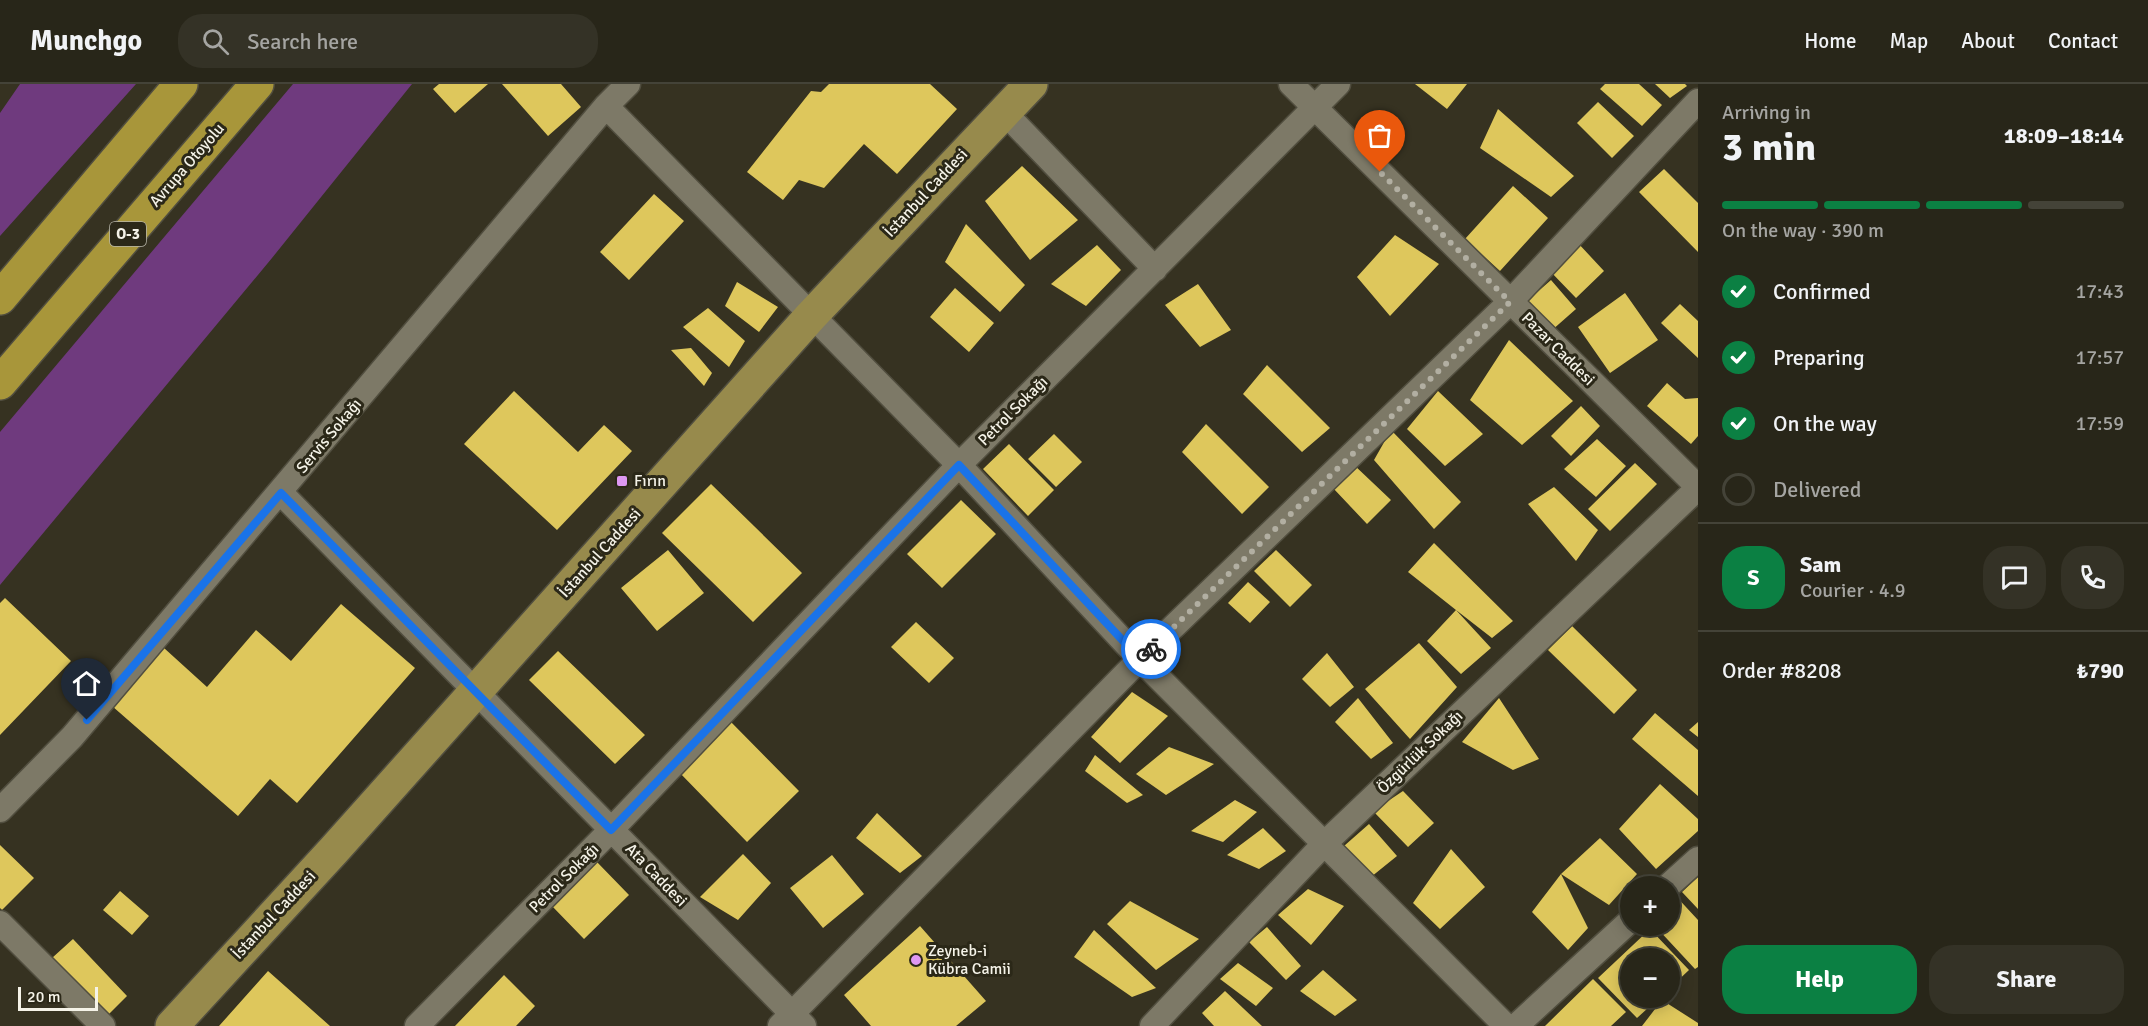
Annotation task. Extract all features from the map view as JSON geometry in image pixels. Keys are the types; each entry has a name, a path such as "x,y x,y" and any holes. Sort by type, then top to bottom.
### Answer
{"highway":[{"path":"0,298 181,84"},
{"name":"Avrupa Otoyolu","path":"0,383 257,84"}],"main road":[{"name":"İstanbul Caddesi","path":"172,1026 476,691 811,316 1031,84"}],"street":[{"name":"Servis Sokağı","path":"0,810 72,737 281,493 606,106 628,84"},
{"name":"Pazar Caddesi","path":"1291,84 1698,487"},
{"name":"Petrol Sokağı","path":"417,1026 611,830 959,465 1338,84"},
{"path":"792,1022 1140,659 1510,302 1698,101"},
{"path":"606,106 959,465 1140,659 1506,1026"},
{"path":"1003,111 1155,269"},
{"name":"Özgürlük Sokağı","path":"1152,1026 1324,844 1698,487"},
{"name":"Ata Caddesi","path":"281,493 611,830 792,1022"},
{"path":"1679,876 1698,859"},
{"path":"0,923 103,1026"},
{"path":"1516,1026 1620,930"}],"shaded area":[{"path":"20,84 136,84 0,236 0,113"},
{"path":"293,84 412,84 272,258 0,585 0,432"}],"building":[{"path":"439,84 488,84 455,113 433,89"},
{"path":"502,84 561,84 581,107 548,136"},
{"path":"829,84 930,84 957,109 897,174 864,144 824,188 799,180 783,200 747,172 811,91 821,92"},
{"path":"1415,84 1467,84 1447,109"},
{"path":"1605,84 1639,84 1662,105 1642,126 1600,89"},
{"path":"1655,84 1685,84 1687,86 1670,98"},
{"path":"1598,102 1634,136 1612,158 1577,123"},
{"path":"1498,109 1574,176 1551,197 1480,148"},
{"path":"1022,166 1078,220 1030,260 985,201"},
{"path":"1664,169 1698,203 1698,252 1639,192"},
{"path":"1513,186 1548,218 1500,271 1465,239"},
{"path":"654,194 684,221 629,280 600,252"},
{"path":"966,224 1025,285 1000,312 945,262"},
{"path":"1395,235 1439,264 1390,316 1357,277"},
{"path":"1577,242 1604,271 1576,298 1548,269"},
{"path":"1097,245 1121,270 1086,306 1051,284"},
{"path":"1551,280 1576,309 1551,331 1526,302"},
{"path":"737,282 778,307 759,332 725,306"},
{"path":"1198,284 1231,330 1200,347 1165,305"},
{"path":"955,288 994,323 969,352 930,317"},
{"path":"1625,293 1658,340 1610,373 1578,327"},
{"path":"1680,304 1698,321 1698,358 1661,323"},
{"path":"708,308 745,341 729,367 683,327"},
{"path":"1509,340 1573,401 1522,445 1470,400"},
{"path":"691,348 712,373 704,386 671,350"},
{"path":"1267,365 1330,428 1302,452 1243,394"},
{"path":"1667,383 1685,399 1698,398 1698,436 1691,444 1647,406"},
{"path":"514,391 578,452 604,425 632,451 557,530 464,444"},
{"path":"1438,391 1483,434 1445,466 1407,429"},
{"path":"1581,406 1600,426 1571,456 1551,436"},
{"path":"1206,424 1269,487 1242,514 1182,452"},
{"path":"1391,430 1461,502 1434,529 1374,460"},
{"path":"1054,434 1082,462 1056,487 1028,459"},
{"path":"1597,439 1626,466 1596,497 1564,469"},
{"path":"1009,444 1054,490 1028,516 983,469"},
{"path":"1635,463 1657,484 1610,531 1588,509"},
{"path":"1353,464 1391,500 1367,524 1333,488"},
{"path":"711,484 802,573 753,622 662,533"},
{"path":"1554,487 1598,530 1576,561 1528,504"},
{"path":"961,500 996,534 942,588 907,554"},
{"path":"1434,543 1513,621 1492,638 1408,572"},
{"path":"668,550 704,593 657,631 621,588"},
{"path":"1276,550 1312,585 1290,607 1254,571"},
{"path":"1248,582 1270,602 1250,623 1228,603"},
{"path":"5,598 71,661 0,735 0,603"},
{"path":"341,604 415,668 297,803 270,779 238,816 112,706 164,648 207,687 256,630 291,661"},
{"path":"1456,610 1491,648 1461,674 1427,641"},
{"path":"916,622 954,658 929,683 891,647"},
{"path":"1572,626 1637,690 1614,714 1548,650"},
{"path":"1419,643 1457,687 1410,739 1365,689"},
{"path":"558,651 645,735 615,764 529,680"},
{"path":"1327,653 1354,687 1330,707 1302,679"},
{"path":"1132,692 1168,716 1120,763 1091,737"},
{"path":"1358,698 1393,743 1371,759 1335,722"},
{"path":"1499,698 1539,759 1513,770 1462,742"},
{"path":"1655,713 1698,750 1698,796 1632,739"},
{"path":"730,721 799,791 747,842 678,771"},
{"path":"1698,722 1698,737 1689,730"},
{"path":"1169,747 1214,764 1166,795 1136,774"},
{"path":"1095,755 1143,795 1127,803 1085,771"},
{"path":"1660,784 1698,819 1698,831 1656,869 1619,829"},
{"path":"1403,791 1434,823 1408,847 1373,811"},
{"path":"1235,800 1257,812 1223,842 1191,831"},
{"path":"877,813 922,856 900,873 856,838"},
{"path":"1369,824 1397,856 1371,877 1344,846"},
{"path":"1263,828 1286,851 1259,869 1227,855"},
{"path":"1600,838 1637,874 1620,876 1620,893 1609,905 1561,874"},
{"path":"0,845 34,878 2,910 0,908"},
{"path":"1451,849 1485,887 1440,929 1413,903"},
{"path":"743,854 771,883 738,920 700,897"},
{"path":"832,855 864,894 823,928 790,888"},
{"path":"596,861 629,895 584,939 551,905"},
{"path":"1561,874 1588,928 1568,950 1532,912"},
{"path":"1698,877 1698,909 1682,892"},
{"path":"1308,889 1344,906 1311,945 1278,915"},
{"path":"120,891 149,916 132,935 103,910"},
{"path":"1130,901 1199,939 1156,970 1107,924"},
{"path":"1680,901 1698,920 1698,967 1695,969 1680,953 1680,948 1675,948 1664,936 1680,936"},
{"name":"Zeyneb-i Kübra Camii","path":"920,926 986,1001 956,1026 871,1026 844,995"},
{"path":"1267,927 1301,966 1286,980 1249,942"},
{"path":"1094,930 1156,988 1132,997 1074,957"},
{"path":"1643,936 1657,936 1668,948 1630,948"},
{"path":"73,939 127,996 107,1016 52,958"},
{"path":"1620,957 1620,1001 1598,978"},
{"path":"1680,961 1689,970 1680,979"},
{"path":"1238,963 1273,988 1256,1006 1220,979"},
{"path":"1323,970 1357,1000 1335,1016 1300,991"},
{"path":"268,971 330,1026 219,1026"},
{"path":"504,975 535,1006 516,1026 455,1026"},
{"path":"1593,979 1626,1012 1611,1026 1545,1026"},
{"path":"1225,991 1262,1026 1214,1026 1202,1013"},
{"path":"1627,1008 1648,1008 1637,1018"},
{"path":"1656,1008 1675,1008 1698,1023 1698,1026 1642,1026"}],"way so far":[{"path":"1151,649 1510,302 1380,172"}],"place":[{"name":"Fırın","path":"622,481"},
{"name":"Zeyneb-i Kübra Camii","path":"916,960"}],"route":[{"path":"87,720 281,493 611,830 959,465 1140,659 1151,649"}]}
